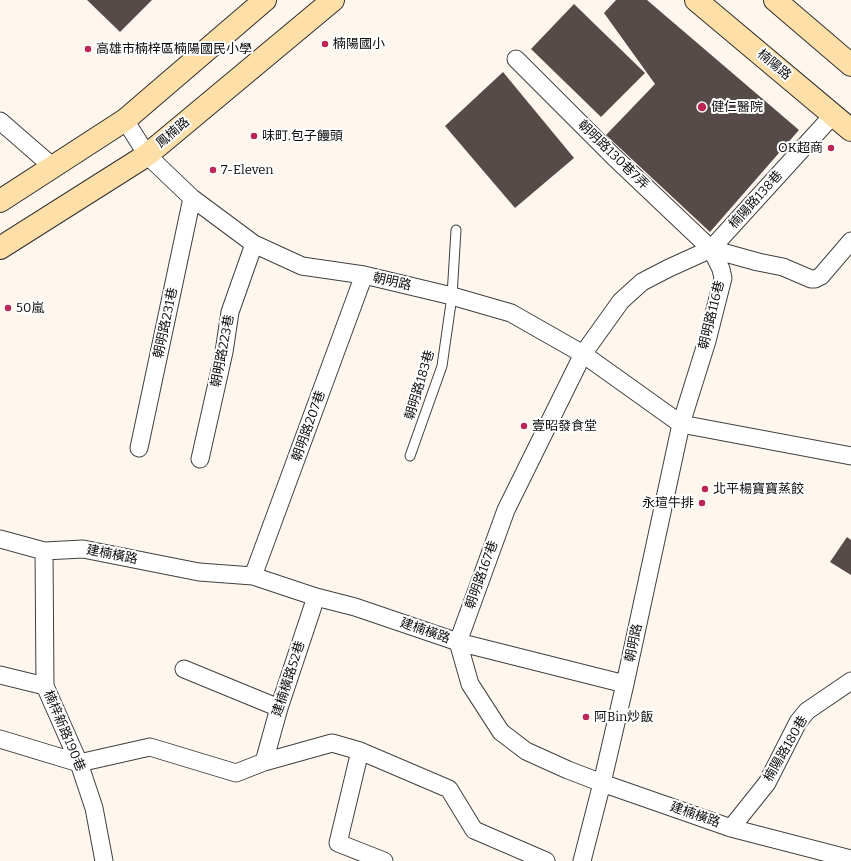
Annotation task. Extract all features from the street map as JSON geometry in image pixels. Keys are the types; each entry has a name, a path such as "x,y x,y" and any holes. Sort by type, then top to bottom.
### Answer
{"main road":[{"path":"0,201 125,120 265,0"},
{"name":"鳳楠路","path":"0,248 147,155 333,0"},
{"name":"楠陽路","path":"696,0 851,130"},
{"path":"775,0 851,65"}],"street":[{"name":"朝明路130巷7弄","path":"516,59 614,157 711,249"},
{"name":"楠陽路138巷","path":"711,249 833,115"},
{"name":"朝明路","path":"125,120 147,155 192,198 254,244 302,266 364,275 452,296 511,314 583,354 681,424 851,456"},
{"path":"0,121 53,167"},
{"name":"朝明路231巷","path":"139,448 192,198"},
{"path":"711,249 758,262 777,265 811,279 815,279 821,276 851,241"},
{"name":"朝明路223巷","path":"200,459 224,352 230,312 254,244"},
{"name":"朝明路167巷","path":"458,642 506,510 583,354 621,301 642,282 711,249"},
{"name":"朝明路116巷","path":"681,424 707,341 723,278 721,269 711,249"},
{"name":"朝明路207巷","path":"253,576 364,275"},
{"name":"朝明路","path":"582,861 625,684 681,424"},
{"name":"建楠橫路","path":"0,539 44,551 83,549 199,572 253,576 316,597 355,607 458,642 470,684 501,732 526,751 568,770 602,783 731,828 851,859"},
{"name":"楠梓新路190巷","path":"44,551 45,686 79,763 94,808 104,861"},
{"name":"建楠橫路52巷","path":"264,762 279,708 316,597"},
{"path":"458,642 625,684"},
{"path":"184,669 279,708"},
{"path":"0,675 45,686"},
{"name":"楠陽路180巷","path":"731,828 767,783 798,722 808,711 851,681"},
{"path":"0,739 79,763 150,746 236,773 264,762 332,743 360,752 449,789 474,830 546,861"},
{"path":"360,752 338,843 384,861"}],"lane":[{"name":"朝明路183巷","path":"410,456 442,366 452,296 456,230"}],"building":[{"path":"87,0 152,0 120,32"},
{"name":"健仁醫院","path":"616,0 647,0 799,130 710,232 606,135 655,84 604,13"},
{"path":"574,4 645,73 601,117 531,49"},
{"path":"503,72 574,158 515,208 445,126"},
{"path":"847,537 851,540 851,575 830,562"}],"place":[{"name":"楠陽國小","path":"325,44"},
{"name":"高雄市楠梓區楠陽國民小學","path":"88,49"},
{"name":"健仁醫院","path":"702,107"},
{"name":"味町.包子饅頭","path":"254,136"},
{"name":"OK超商","path":"831,148"},
{"name":"7-Eleven","path":"213,170"},
{"name":"50嵐","path":"8,308"},
{"name":"壹昭發食堂","path":"524,426"},
{"name":"北平楊寶寶蒸餃","path":"705,489"},
{"name":"永瑄牛排","path":"702,503"},
{"name":"阿Bin炒飯","path":"586,717"}]}
